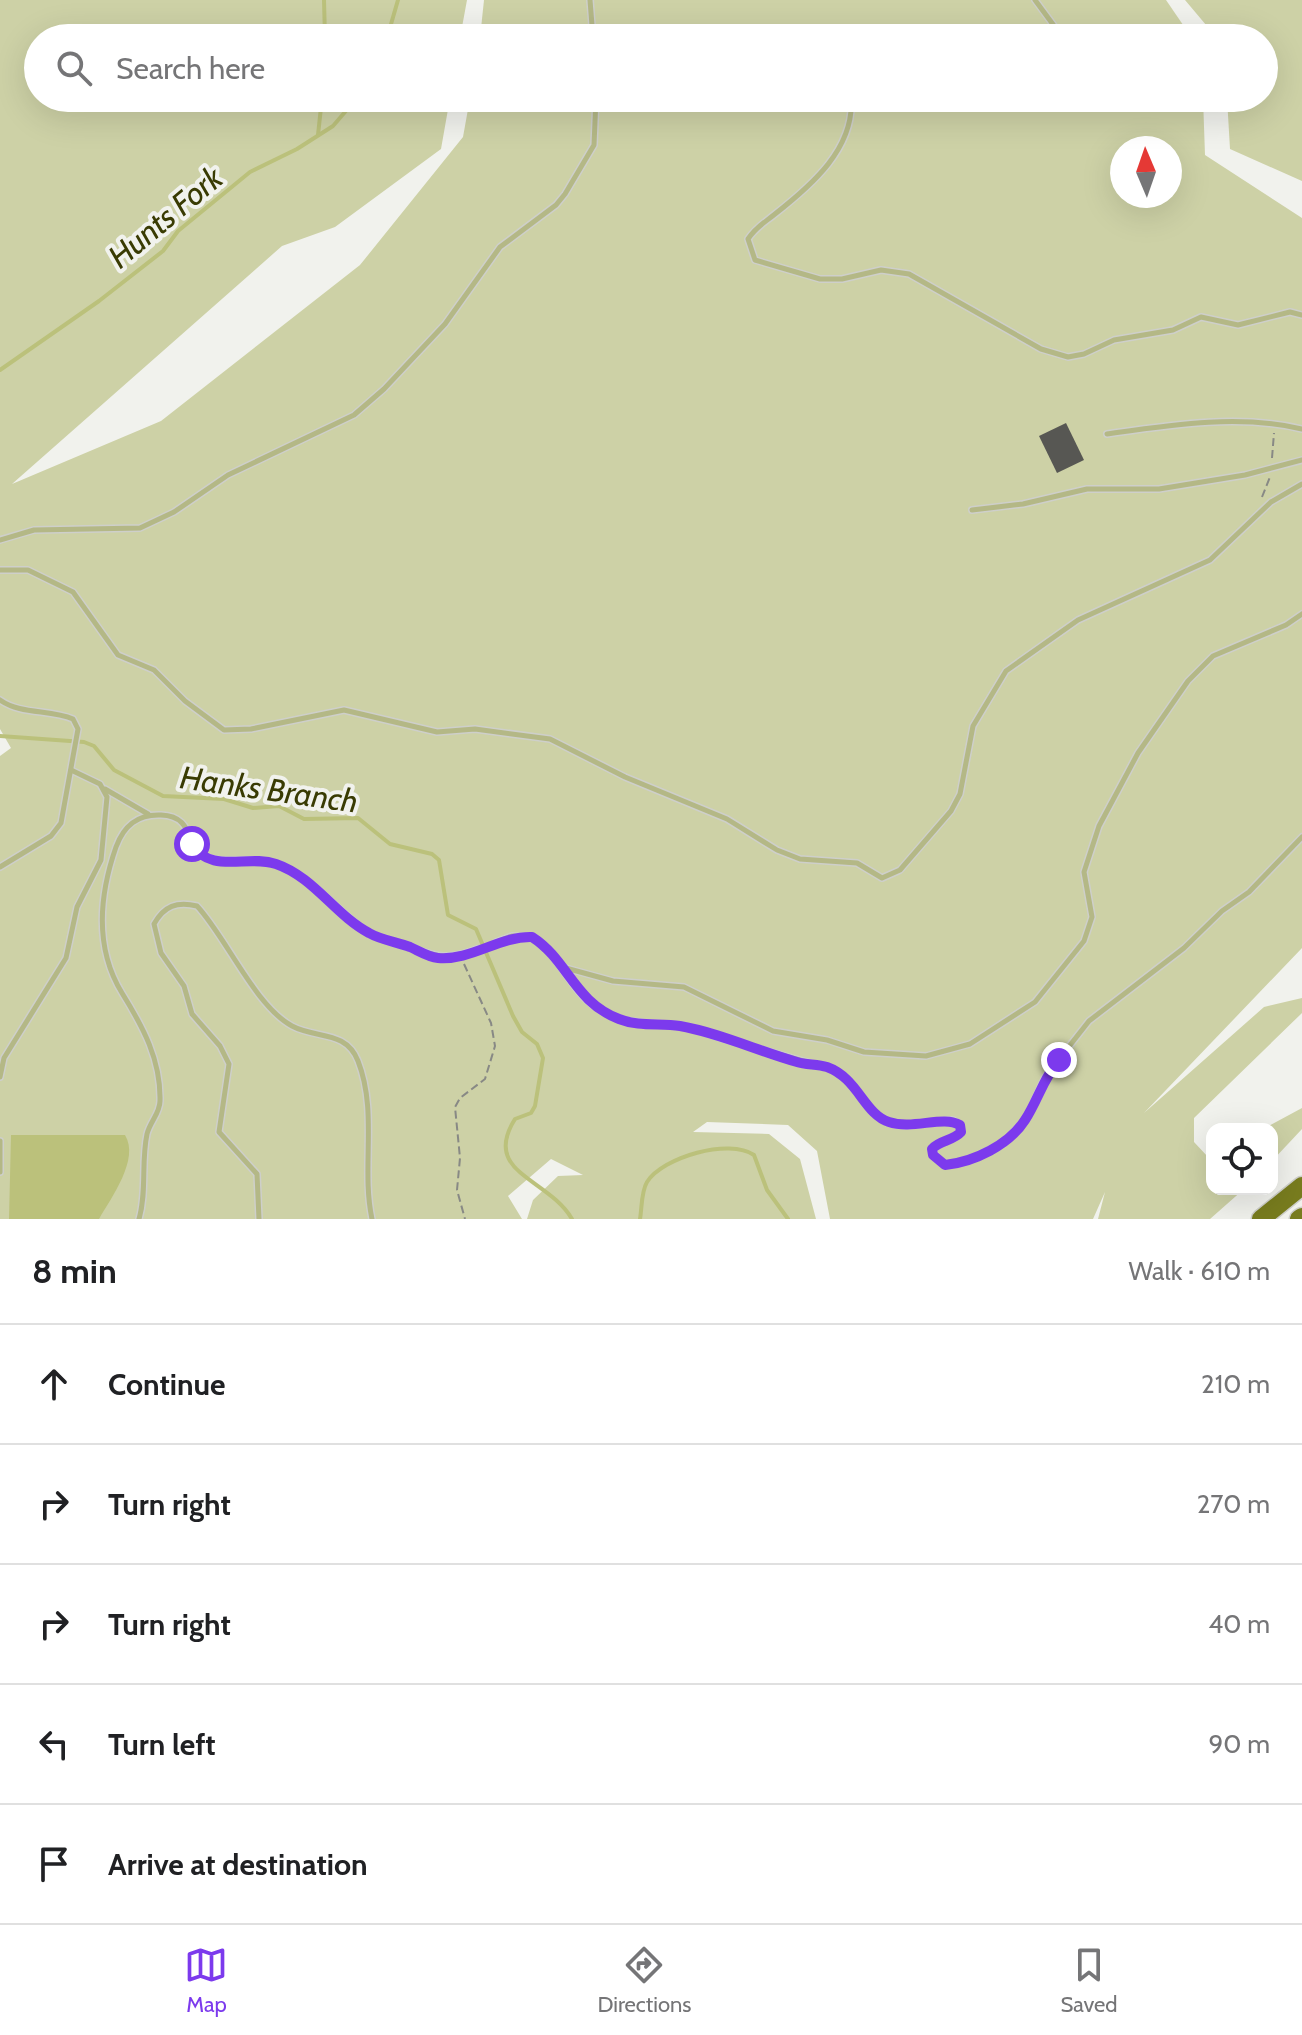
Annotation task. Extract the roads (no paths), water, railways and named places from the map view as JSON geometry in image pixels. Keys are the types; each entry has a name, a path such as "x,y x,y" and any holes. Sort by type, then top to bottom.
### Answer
{"highway":[{"path":"1261,1219 1302,1186"}],"lane":[{"path":"590,0 592,24"},
{"path":"1035,0 1053,24"},
{"path":"0,540 34,530 140,528 174,512 228,475 354,415 384,389 419,348 445,324 500,247 556,205 565,194 594,145 595,112"},
{"path":"850,112 848,135 838,153 776,214 756,227 748,239 755,260 820,279 842,279 881,270 909,274 1041,349 1068,357 1084,354 1114,340 1173,330 1201,317 1238,325 1290,312 1302,315"},
{"path":"1107,434 1203,423 1275,422 1302,429"},
{"path":"972,510 1023,504 1087,489 1159,489 1245,475 1302,460"},
{"path":"0,570 28,570 73,592 118,655 154,670 185,701 224,730 251,729 344,710 437,732 475,729 550,739 625,777 727,819 777,850 800,859 857,863 882,878 900,870 951,811 960,794 973,726 1006,671 1078,620 1210,560 1271,502 1302,484"},
{"path":"561,966 613,981 684,987 773,1031 827,1040 864,1052 926,1056 970,1044 1035,1002 1084,941 1092,917 1084,872 1099,826 1138,753 1188,681 1213,656 1286,625 1302,614"},
{"path":"0,700 26,710 60,713 73,719 78,729 61,823 51,836 0,867"},
{"path":"71,770 86,775 148,814 171,815 185,823 199,855 213,861 260,860 295,873 370,934 434,958 462,955 477,949"},
{"path":"0,1077 4,1058 66,958 77,907 101,860 107,817 105,789"},
{"path":"139,1219 147,1136 161,1101 159,1080 146,1030 110,968 101,926 104,895 120,836 130,824 148,814"},
{"path":"496,942 512,936 532,937 543,944 579,992 596,1007 618,1019 634,1024 677,1025 771,1051 796,1062 827,1067 850,1080 870,1107 888,1122 922,1125 953,1120 960,1125 961,1132 955,1139 936,1144 932,1149 933,1155 945,1165 956,1164 1004,1142 1026,1119 1045,1077 1089,1021 1184,948 1222,911 1249,892 1302,837"},
{"path":"259,1219 257,1174 219,1132 229,1064 220,1046 192,1014 184,986 161,953 154,935 154,924 169,906 185,903 197,906 274,1011 292,1026 327,1034 349,1047 362,1075 370,1134 366,1195 372,1219"},
{"path":"0,1141 0,1172"}],"waterway":[{"path":"324,0 325,24"},
{"name":"Hunts Fork","path":"391,24 398,0"},
{"path":"318,135 320,112"},
{"name":"Hunts Fork","path":"0,370 99,301 163,251 178,231 250,172 297,149 333,126 345,112"},
{"name":"Hanks Branch","path":"0,736 84,742 94,746 114,770 163,796 224,799 253,808 279,806 304,819 358,818 390,844 432,854 439,860 448,915 476,929 513,1016 522,1032 537,1044 543,1058 535,1106 531,1113 515,1119 507,1137 506,1152 512,1164 561,1205 572,1219"},
{"name":"Hanks Branch","path":"640,1219 645,1186 655,1173 681,1158 713,1149 743,1150 754,1155 767,1190 788,1219"}]}
